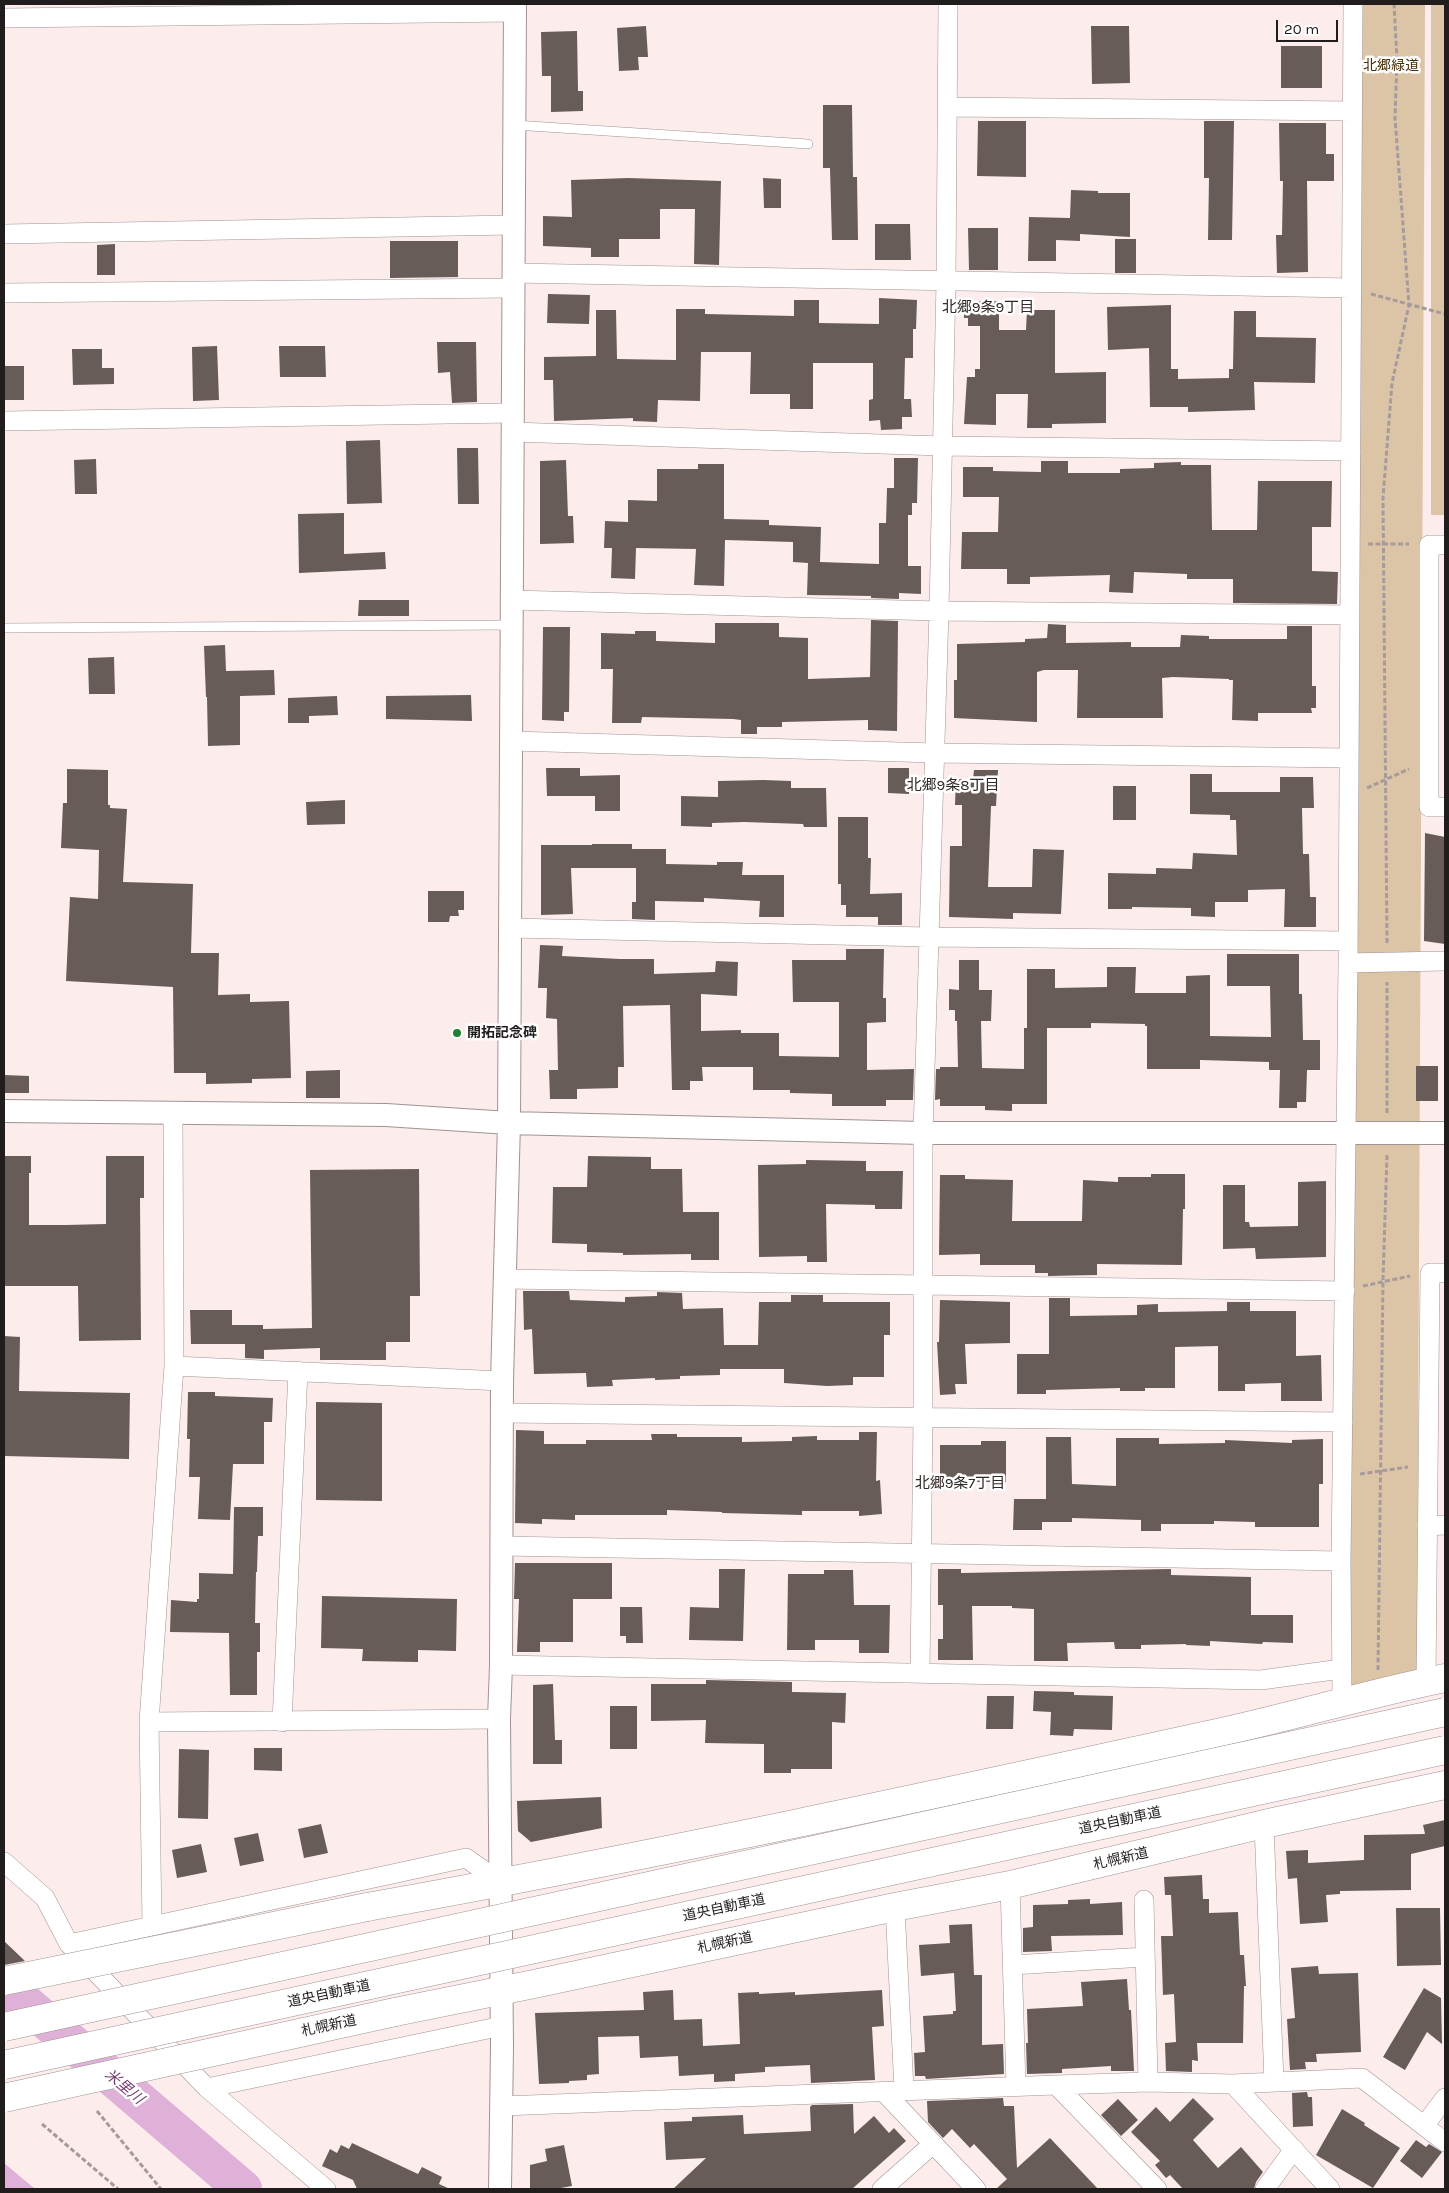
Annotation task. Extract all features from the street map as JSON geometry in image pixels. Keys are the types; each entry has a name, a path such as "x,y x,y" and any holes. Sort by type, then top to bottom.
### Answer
{"highway":[{"path":"4,1981 1017,1777 1284,1719 1436,1680"},
{"path":"4,2027 1445,1712"},
{"name":"道央自動車道","path":"4,2065 1445,1750"},
{"name":"札幌新道","path":"4,2098 395,2012 544,1982 895,1906 1010,1885 1264,1824 1445,1786"}],"street":[{"path":"920,1673 923,1418 923,1133 928,937 936,753 946,281 948,4"},
{"path":"1342,1704 1340,1561 1348,963 1353,4"},
{"path":"4,18 515,8 509,1123 502,1381 501,1665 499,1719 502,1830 500,1882 502,1990 500,2189"},
{"path":"948,107 1352,111"},
{"path":"4,234 513,225"},
{"path":"4,293 513,280 946,281 1352,288"},
{"path":"4,421 512,422 942,446 1350,451"},
{"path":"1437,545 1437,689 1429,761 1429,807 1445,807"},
{"path":"511,600 939,611 1350,615"},
{"path":"511,741 936,753 1349,758"},
{"path":"510,928 928,937 1348,941"},
{"path":"1348,963 1445,962"},
{"path":"4,1111 386,1114 509,1123 923,1133 1445,1133"},
{"path":"152,1925 149,1722 174,1366 173,1113"},
{"path":"1436,1680 1436,1525 1428,1465 1437,1394 1438,1273"},
{"path":"504,1279 1345,1291"},
{"path":"174,1366 502,1381"},
{"path":"282,1722 298,1371"},
{"path":"503,1413 1343,1422"},
{"path":"502,1546 1340,1561"},
{"path":"501,1665 1261,1680 1341,1669"},
{"path":"149,1722 499,1719"},
{"path":"1264,1824 1274,2082"},
{"path":"69,1944 466,1858 500,1882"},
{"path":"4,1862 45,1898 69,1944 207,2088 326,2189"},
{"path":"1010,1885 1016,2087"},
{"path":"1144,1900 1148,2082"},
{"path":"895,1906 904,2090"},
{"path":"1012,1965 1145,1958"},
{"path":"207,2088 502,2026"},
{"path":"502,2106 1148,2082 1232,2084 1362,2078 1445,2142"},
{"path":"1232,2084 1330,2189"},
{"path":"1056,2085 1157,2189"},
{"path":"883,2091 976,2189"},
{"path":"1424,2126 1445,2098"},
{"path":"882,2189 933,2144"},
{"path":"1265,2189 1294,2150"}],"lane":[{"path":"514,125 808,144"},
{"path":"4,628 511,625"}],"path":[{"path":"1378,1672 1383,1280 1387,1133 1383,498 1392,383 1408,304 1395,118 1397,60 1394,4"},
{"path":"1352,288 1445,314"},
{"path":"1350,546 1383,542 1437,545"},
{"path":"1349,797 1385,779 1429,761"},
{"path":"1345,1291 1383,1280 1438,1273"},
{"path":"1342,1477 1428,1465"},
{"path":"97,2111 161,2189"},
{"path":"42,2124 118,2189"}],"green space":[{"name":"北郷緑道","path":"1357,4 1425,4 1417,1678 1350,1686"},
{"path":"1431,4 1445,4 1445,515 1431,515"}],"shaded area":[{"path":"4,2163 35,2189 4,2189"}],"building":[{"path":"646,26 648,57 638,57 639,70 619,71 617,28"},
{"path":"1091,26 1129,26 1130,83 1092,84"},
{"path":"577,31 578,91 583,91 583,111 551,112 551,76 542,76 541,32"},
{"path":"1281,46 1322,46 1322,88 1281,88"},
{"path":"823,105 852,105 853,177 857,177 858,240 832,240 830,168 823,168"},
{"path":"978,121 1026,121 1026,177 977,176"},
{"path":"1204,121 1234,121 1232,240 1208,240 1209,178 1204,178"},
{"path":"1279,123 1326,123 1326,154 1334,154 1334,181 1307,181 1308,272 1277,273 1276,235 1282,235 1283,181 1280,181"},
{"path":"628,178 721,181 719,265 694,264 695,209 660,209 660,239 619,239 619,257 591,257 591,248 543,246 543,216 572,217 571,180"},
{"path":"763,178 781,179 781,208 764,208"},
{"path":"1071,190 1098,191 1098,193 1130,193 1130,237 1080,234 1080,241 1056,240 1056,261 1028,261 1029,217 1070,218"},
{"path":"875,224 910,224 911,260 875,260"},
{"path":"968,228 998,228 998,270 969,270"},
{"path":"1115,239 1136,239 1136,273 1115,273"},
{"path":"390,241 458,241 458,277 390,278"},
{"path":"115,244 115,275 97,275 97,245"},
{"path":"548,294 590,295 589,324 547,323"},
{"path":"879,298 917,300 916,329 913,329 913,358 905,358 904,399 911,399 912,417 902,417 902,429 881,430 880,420 869,421 869,400 873,399 873,363 813,363 813,409 790,409 790,394 750,394 751,352 701,352 700,401 658,400 657,422 633,421 633,418 554,421 553,380 544,380 544,357 596,356 596,310 616,310 617,359 676,360 676,309 705,309 705,314 794,316 794,300 819,300 819,323 879,324"},
{"path":"964,301 999,301 999,330 1026,330 1027,310 1055,310 1055,373 1106,372 1106,423 1052,424 1052,428 1027,428 1028,394 996,394 996,425 964,424 967,377 975,377 975,369 980,369 980,326 968,326 968,318 964,318"},
{"path":"1171,305 1171,369 1178,369 1178,379 1229,378 1229,369 1233,369 1234,311 1256,311 1256,337 1316,338 1315,383 1254,382 1255,410 1188,412 1188,407 1150,407 1149,348 1108,350 1107,307"},
{"path":"437,342 476,342 477,402 452,403 450,372 438,373"},
{"path":"217,346 219,400 193,401 192,347"},
{"path":"279,346 325,346 326,377 280,377"},
{"path":"72,349 102,349 102,368 114,368 114,384 73,385"},
{"path":"4,366 24,366 24,400 4,400"},
{"path":"380,440 382,503 347,504 346,441"},
{"path":"457,448 478,448 479,504 458,504"},
{"path":"894,458 918,458 917,503 912,503 912,515 908,515 908,566 921,566 921,594 899,593 899,599 871,598 871,596 807,595 808,563 793,562 793,542 725,540 724,586 694,585 696,549 636,548 635,579 611,578 612,548 604,548 605,521 628,522 628,500 657,501 657,469 698,469 698,464 724,464 724,519 769,520 769,525 821,527 820,562 879,564 879,523 886,523 887,488 894,488"},
{"path":"96,459 97,494 75,494 74,460"},
{"path":"566,460 568,516 573,516 574,543 540,544 540,461"},
{"path":"1041,461 1068,461 1068,473 1120,473 1120,469 1154,468 1154,463 1181,462 1181,465 1211,465 1212,530 1257,530 1258,481 1332,481 1331,527 1312,527 1312,571 1338,572 1337,604 1233,603 1233,579 1187,579 1187,574 1134,572 1133,593 1109,592 1110,575 1030,577 1030,584 1007,584 1007,569 961,569 962,532 998,532 999,497 963,497 963,467 993,467 993,471 1041,472"},
{"path":"344,513 344,554 385,552 386,569 299,573 298,514"},
{"path":"359,600 409,600 409,616 358,616"},
{"path":"871,620 898,621 897,731 868,730 868,720 782,722 782,727 757,727 757,734 741,734 741,720 733,719 642,717 641,723 612,723 613,669 601,669 601,633 635,634 635,631 656,631 656,641 715,643 715,623 779,623 779,637 808,638 808,679 870,677"},
{"path":"1048,624 1066,625 1066,643 1131,642 1131,647 1180,647 1181,635 1209,636 1209,639 1287,639 1287,626 1312,626 1312,686 1316,686 1316,708 1311,708 1312,713 1258,713 1258,721 1232,720 1233,680 1173,677 1162,678 1163,718 1077,718 1078,670 1044,670 1037,672 1037,722 954,718 954,680 957,680 957,644 1025,642 1025,639 1047,638"},
{"path":"543,627 570,627 569,712 564,712 564,721 542,720"},
{"path":"225,645 226,671 274,670 275,695 240,696 240,745 208,746 204,646"},
{"path":"114,657 115,694 89,694 88,658"},
{"path":"471,695 472,721 386,719 386,696"},
{"path":"337,696 338,715 309,716 309,723 288,723 288,698"},
{"path":"546,768 580,768 580,776 620,775 620,811 595,811 595,796 547,796"},
{"path":"888,768 909,768 909,794 888,793"},
{"path":"67,769 108,770 108,805 110,805 110,808 127,809 123,882 193,884 191,953 219,953 218,995 250,994 250,1002 289,1001 291,1078 252,1079 252,1083 206,1084 206,1073 174,1073 173,987 66,981 70,897 98,899 99,850 61,848 63,803 67,803"},
{"path":"974,770 998,770 996,806 991,806 988,887 1032,887 1033,849 1064,850 1061,914 1013,913 1013,919 949,917 950,846 962,846 962,805 955,805 956,779 973,779"},
{"path":"1190,774 1212,774 1212,792 1280,792 1280,777 1313,777 1314,808 1302,808 1303,854 1309,854 1310,897 1316,897 1316,927 1284,927 1285,889 1248,890 1248,902 1215,902 1215,917 1191,916 1191,908 1132,907 1132,909 1108,909 1108,873 1156,874 1156,868 1192,869 1193,853 1237,855 1236,820 1230,820 1230,815 1190,814"},
{"path":"718,781 791,781 791,788 826,788 827,827 804,827 803,824 744,822 712,823 712,827 681,826 681,796 718,797"},
{"path":"1113,786 1136,786 1136,820 1113,820"},
{"path":"345,800 345,824 307,825 306,802"},
{"path":"838,817 868,817 868,858 871,858 870,894 902,893 902,925 878,925 878,917 846,917 846,905 841,905 841,884 838,884"},
{"path":"1425,833 1445,837 1445,944 1424,941"},
{"path":"632,844 632,849 666,849 666,864 717,865 717,862 743,862 742,875 784,875 784,917 759,917 760,901 704,898 704,902 655,901 655,920 632,919 632,902 636,902 636,868 571,868 573,914 541,915 541,845"},
{"path":"428,891 464,891 464,910 458,910 459,916 450,916 449,922 428,922"},
{"path":"540,945 563,946 562,956 654,959 654,974 715,972 716,961 738,962 737,996 701,994 701,1031 741,1030 741,1033 779,1033 779,1056 839,1057 839,1002 793,1002 792,960 846,960 846,949 884,949 883,998 886,998 886,1022 867,1023 867,1070 914,1069 913,1100 886,1100 886,1106 832,1106 832,1094 790,1093 790,1090 753,1090 753,1067 702,1067 703,1081 690,1081 690,1090 672,1090 670,1005 623,1006 624,1067 618,1067 618,1088 577,1089 577,1099 550,1099 549,1070 558,1070 557,1019 546,1018 547,988 538,988"},
{"path":"1227,954 1299,954 1299,994 1302,994 1303,1040 1320,1040 1320,1070 1307,1070 1306,1102 1297,1102 1297,1108 1279,1108 1280,1070 1269,1070 1269,1062 1200,1060 1200,1069 1147,1069 1147,1026 1145,1024 1091,1023 1091,1028 1047,1028 1047,1104 1012,1104 1012,1111 985,1110 985,1106 940,1106 940,1099 935,1100 936,1069 940,1069 940,1067 958,1067 957,1021 955,1021 955,1010 949,1010 949,989 959,990 959,960 979,960 979,990 992,990 991,1021 981,1021 982,1068 1024,1069 1024,1028 1027,1028 1027,969 1055,969 1055,988 1107,987 1107,967 1136,967 1135,993 1186,993 1186,976 1210,975 1210,1036 1271,1037 1270,986 1227,986"},
{"path":"1416,1066 1438,1066 1438,1101 1416,1101"},
{"path":"340,1070 340,1098 306,1098 306,1071"},
{"path":"4,1075 29,1076 29,1093 4,1093"},
{"path":"4,1156 31,1156 31,1173 29,1173 29,1225 66,1225 106,1224 106,1156 144,1156 144,1198 140,1198 141,1340 79,1341 78,1286 4,1286"},
{"path":"588,1156 651,1157 651,1169 682,1169 683,1212 719,1212 719,1260 691,1260 691,1254 623,1255 623,1253 587,1252 587,1244 552,1243 553,1187 587,1187"},
{"path":"806,1160 866,1161 866,1171 903,1171 902,1209 875,1209 875,1205 826,1204 827,1262 807,1262 807,1256 759,1257 758,1165 806,1164"},
{"path":"419,1169 420,1296 410,1296 410,1342 386,1342 386,1360 320,1360 320,1348 264,1350 264,1359 245,1358 245,1344 191,1344 190,1310 232,1310 232,1325 263,1325 263,1329 312,1328 310,1170"},
{"path":"1151,1174 1185,1174 1182,1265 1097,1264 1097,1275 1048,1276 1048,1273 1035,1273 1035,1265 980,1265 980,1254 939,1255 940,1175 965,1175 965,1179 1013,1180 1012,1221 1082,1221 1083,1180 1118,1182 1118,1177 1151,1177"},
{"path":"1326,1181 1326,1257 1256,1259 1255,1248 1223,1249 1223,1185 1245,1185 1245,1222 1249,1222 1250,1227 1298,1226 1298,1182"},
{"path":"523,1291 569,1291 570,1300 625,1302 625,1297 657,1296 657,1292 682,1293 683,1309 723,1308 724,1345 758,1345 759,1302 791,1302 791,1295 823,1295 823,1302 890,1302 890,1335 884,1335 884,1377 853,1377 853,1385 827,1386 784,1383 784,1369 720,1369 720,1375 680,1376 680,1379 612,1380 613,1386 587,1387 586,1373 534,1374 532,1329 524,1330"},
{"path":"1049,1298 1070,1298 1070,1316 1137,1315 1137,1305 1158,1304 1158,1312 1227,1311 1227,1302 1250,1302 1250,1311 1296,1311 1296,1356 1321,1355 1322,1401 1281,1401 1281,1383 1245,1384 1245,1391 1218,1391 1218,1346 1175,1347 1175,1388 1145,1388 1145,1391 1120,1391 1120,1388 1046,1390 1046,1394 1017,1394 1017,1354 1049,1354"},
{"path":"940,1300 1010,1302 1010,1343 965,1344 967,1384 955,1384 956,1394 940,1395 937,1342 939,1342"},
{"path":"4,1336 20,1337 19,1391 130,1393 129,1459 4,1456"},
{"path":"188,1392 215,1392 215,1396 273,1398 272,1422 264,1422 264,1464 233,1464 230,1520 198,1519 200,1477 189,1477 190,1439 187,1439"},
{"path":"316,1402 382,1403 382,1501 316,1500"},
{"path":"516,1430 544,1431 544,1444 586,1444 586,1440 652,1440 651,1434 677,1434 677,1437 742,1437 742,1442 792,1441 792,1437 817,1436 817,1440 859,1440 859,1432 877,1432 876,1481 880,1480 882,1514 859,1516 859,1511 802,1511 802,1515 667,1510 667,1515 575,1515 575,1520 542,1519 542,1524 515,1523"},
{"path":"1046,1437 1071,1437 1072,1484 1116,1486 1116,1438 1159,1438 1159,1444 1225,1443 1225,1440 1292,1443 1292,1440 1323,1439 1323,1484 1319,1484 1319,1527 1255,1527 1255,1522 1214,1521 1214,1524 1161,1524 1161,1531 1141,1531 1141,1520 1072,1518 1072,1522 1042,1522 1042,1530 1013,1530 1014,1499 1046,1499"},
{"path":"981,1441 1006,1441 1006,1482 940,1482 940,1445 981,1445"},
{"path":"234,1507 263,1507 263,1536 258,1536 256,1572 255,1623 260,1623 260,1652 257,1652 257,1695 230,1695 229,1633 170,1632 171,1600 197,1602 197,1599 199,1599 199,1573 233,1574"},
{"path":"515,1563 612,1563 612,1599 573,1599 573,1642 540,1642 540,1652 517,1652 519,1599 514,1599"},
{"path":"719,1569 745,1569 743,1641 689,1640 690,1607 719,1608"},
{"path":"938,1569 961,1569 961,1573 1171,1569 1171,1575 1251,1577 1251,1615 1293,1615 1293,1643 1263,1642 1262,1644 1210,1641 1210,1646 1186,1644 1141,1645 1141,1649 1115,1649 1114,1642 1067,1643 1068,1661 1034,1661 1034,1609 1012,1608 1012,1606 972,1606 973,1660 938,1660 938,1639 943,1639 943,1605 938,1605"},
{"path":"824,1570 853,1570 854,1605 890,1605 889,1653 859,1653 859,1640 815,1640 815,1650 787,1650 788,1574 824,1574"},
{"path":"322,1596 457,1599 456,1651 418,1650 418,1662 362,1661 363,1649 321,1648"},
{"path":"620,1607 642,1607 643,1643 626,1643 626,1636 620,1636"},
{"path":"706,1680 792,1682 792,1692 846,1693 845,1723 832,1722 832,1769 791,1769 791,1773 764,1773 764,1744 705,1743 706,1720 651,1721 651,1684 706,1684"},
{"path":"553,1684 555,1740 562,1740 562,1764 533,1764 533,1685"},
{"path":"1034,1691 1074,1692 1074,1695 1113,1696 1112,1730 1074,1729 1073,1736 1050,1735 1051,1712 1033,1711"},
{"path":"987,1696 1014,1696 1013,1729 986,1729"},
{"path":"610,1706 637,1706 637,1749 610,1749"},
{"path":"254,1748 282,1748 282,1771 254,1770"},
{"path":"179,1749 209,1750 208,1819 178,1818"},
{"path":"601,1797 602,1828 531,1842 518,1831 517,1801"},
{"path":"1445,1820 1445,1846 1411,1854 1411,1890 1340,1891 1340,1894 1326,1895 1328,1922 1300,1924 1297,1878 1288,1879 1286,1851 1308,1850 1308,1863 1364,1860 1364,1835 1425,1834 1423,1825"},
{"path":"321,1824 328,1853 304,1858 298,1829"},
{"path":"258,1833 264,1861 240,1866 234,1838"},
{"path":"201,1844 207,1872 177,1878 172,1850"},
{"path":"1202,1875 1203,1899 1209,1899 1209,1913 1238,1912 1240,1955 1244,1955 1246,1986 1244,1986 1243,2043 1197,2043 1198,2061 1192,2060 1192,2072 1166,2071 1165,2043 1176,2042 1174,1994 1163,1995 1161,1936 1173,1936 1171,1895 1165,1895 1164,1877"},
{"path":"1090,1899 1090,1904 1122,1902 1123,1935 1051,1936 1052,1951 1023,1952 1023,1928 1033,1927 1033,1905 1068,1904 1068,1900"},
{"path":"1396,1908 1440,1908 1441,1965 1397,1966"},
{"path":"972,1924 974,1975 982,1975 982,2045 1003,2044 1004,2074 926,2079 925,2076 915,2076 914,2053 925,2052 923,2016 953,2014 953,2011 956,2011 954,1973 921,1976 919,1945 950,1943 949,1925"},
{"path":"4,1941 25,1961 4,1965"},
{"path":"1318,1966 1319,1974 1358,1973 1361,2052 1316,2054 1317,2062 1305,2062 1306,2069 1290,2070 1287,2019 1295,2018 1291,1968"},
{"path":"1127,1979 1129,2010 1131,2010 1134,2071 1111,2071 1111,2066 1062,2069 1062,2073 1027,2074 1027,2009 1083,2006 1081,1982"},
{"path":"1424,1988 1441,1998 1442,2044 1427,2032 1405,2070 1383,2057"},
{"path":"673,1990 674,2020 702,2019 703,2046 740,2044 738,1993 795,1992 795,1995 882,1990 884,2026 872,2027 875,2080 811,2083 810,2065 765,2067 765,2072 735,2074 735,2081 714,2082 714,2074 679,2076 678,2056 640,2058 639,2036 598,2037 599,2074 587,2075 587,2080 539,2084 535,2013 644,2010 643,1992"},
{"path":"1307,2092 1308,2097 1312,2097 1313,2126 1293,2127 1292,2093"},
{"path":"1003,2098 1004,2106 1014,2106 1017,2168 1050,2138 1098,2189 996,2189 1007,2179 974,2144 970,2148 952,2129 943,2138 928,2122 927,2101"},
{"path":"1193,2098 1214,2119 1193,2140 1218,2168 1241,2147 1263,2172 1256,2182 1254,2189 1183,2189 1170,2175 1166,2178 1155,2165 1160,2161 1131,2132 1156,2107 1170,2122"},
{"path":"1118,2099 1138,2120 1121,2136 1101,2115"},
{"path":"853,2104 854,2134 874,2116 889,2133 894,2128 906,2141 852,2189 673,2189 706,2158 666,2160 664,2122 692,2121 692,2117 743,2115 744,2134 811,2131 810,2107 812,2105"},
{"path":"1342,2109 1400,2148 1373,2188 1316,2155"},
{"path":"1416,2140 1426,2147 1429,2144 1442,2152 1422,2178 1400,2161"},
{"path":"352,2143 418,2174 422,2167 442,2177 439,2184 450,2189 357,2189 353,2180 322,2166 330,2149 337,2153 341,2145 349,2149"},
{"path":"564,2145 572,2186 555,2189 530,2189 530,2165 547,2161 545,2149"}],"waterway":[{"name":"米里川","path":"4,1985 243,2189"}],"place":[{"name":"開拓記念碑","path":"457,1033"}],"district":[{"name":"北郷9条9丁目","path":"988,308"},
{"name":"北郷9条8丁目","path":"953,786"},
{"name":"北郷9条7丁目","path":"960,1484"}]}
